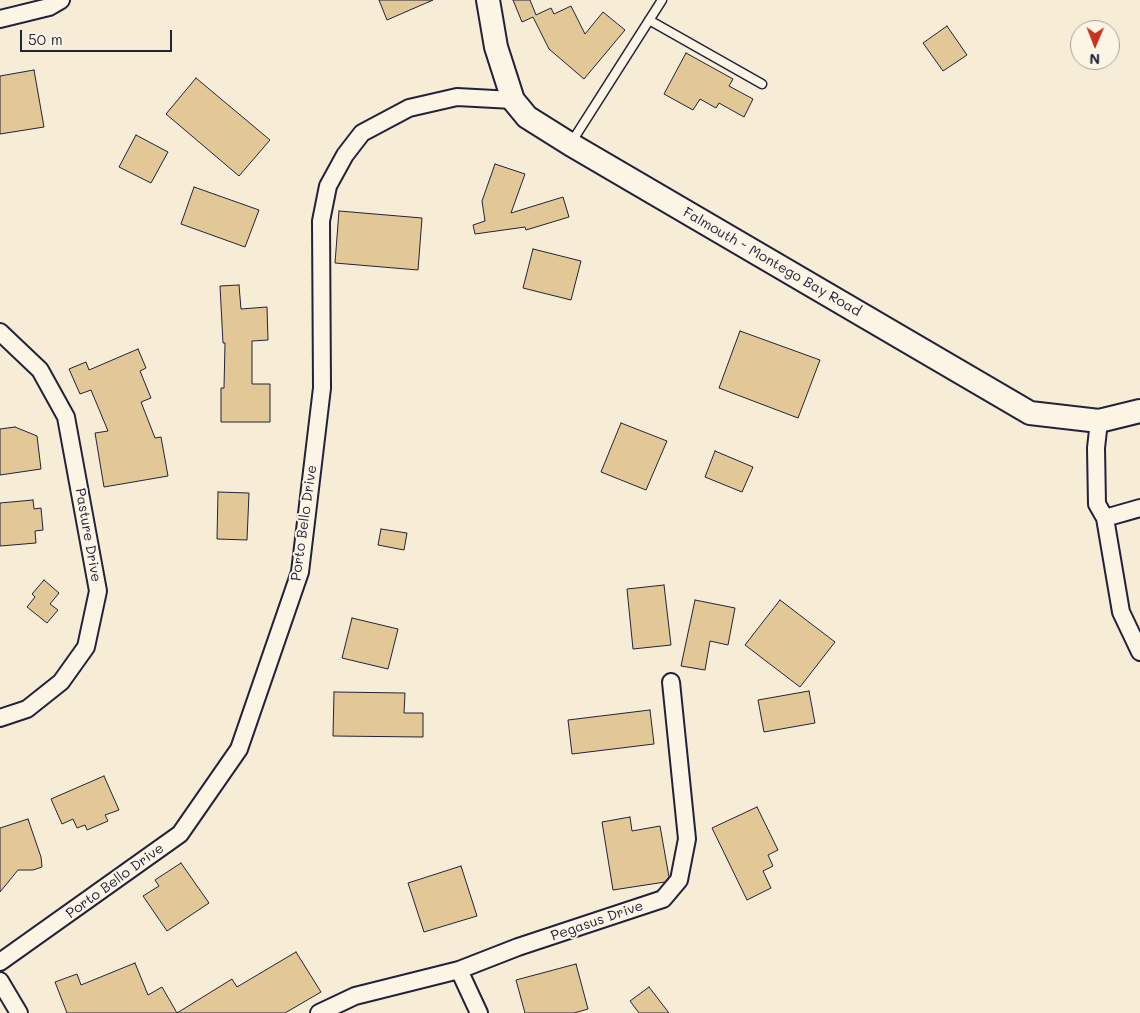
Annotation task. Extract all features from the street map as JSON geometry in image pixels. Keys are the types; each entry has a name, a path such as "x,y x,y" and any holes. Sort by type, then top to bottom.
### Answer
{"main road":[{"name":"Falmouth - Montego Bay Road","path":"488,0 496,47 513,100 527,117 1030,413 1100,421 1140,411"}],"street":[{"path":"0,19 49,7 61,0"},
{"name":"Porto Bello Drive","path":"0,962 180,834 239,749 300,572 322,388 322,221 328,186 345,154 362,133 409,108 457,97 513,100"},
{"name":"Pasture Drive","path":"0,332 40,370 66,417 98,591 86,647 61,682 27,709 0,718"},
{"path":"1100,421 1096,448 1097,504 1104,518 1121,612 1140,652"},
{"path":"1104,518 1140,508"},
{"name":"Pegasus Drive","path":"319,1013 356,996 459,970 518,947 663,899 680,880 687,839 671,682"},
{"path":"459,970 479,1013"},
{"path":"0,981 19,1013"}],"lane":[{"path":"570,144 662,0"},
{"path":"649,20 762,84"}],"building":[{"path":"379,0 433,0 387,20"},
{"path":"513,0 530,0 536,15 551,8 554,14 571,6 585,34 603,12 625,30 584,79 549,49 533,17 522,22"},
{"path":"947,26 967,55 943,71 923,43"},
{"path":"686,53 733,79 729,86 753,99 744,117 719,103 716,108 700,99 693,110 664,94"},
{"path":"34,70 44,127 0,134 0,76"},
{"path":"196,78 270,140 239,176 166,114"},
{"path":"136,135 168,152 151,183 119,167"},
{"path":"495,164 525,174 511,213 563,197 569,217 526,230 525,227 475,234 473,225 485,221 482,201"},
{"path":"194,187 259,210 245,247 181,224"},
{"path":"339,211 422,218 418,270 335,263"},
{"path":"533,249 581,261 571,300 523,288"},
{"path":"239,285 241,309 267,307 268,340 252,341 252,384 270,384 270,422 221,422 221,388 224,388 225,343 223,343 220,286"},
{"path":"740,331 820,360 798,418 719,388"},
{"path":"138,349 146,368 140,371 151,398 141,402 155,438 161,437 168,476 104,487 95,433 108,431 91,390 80,394 69,369 86,362 89,370"},
{"path":"621,423 667,441 646,490 601,472"},
{"path":"15,427 37,436 41,469 0,475 0,429"},
{"path":"715,451 753,467 742,492 705,477"},
{"path":"218,492 249,493 247,540 217,539"},
{"path":"33,500 34,509 41,508 43,530 35,531 36,543 0,546 0,503"},
{"path":"381,529 407,533 404,550 378,545"},
{"path":"44,580 59,593 50,604 58,610 47,623 27,607 35,597 32,594"},
{"path":"664,585 671,645 633,649 627,589"},
{"path":"695,600 735,608 728,645 710,641 705,670 681,666"},
{"path":"780,600 835,642 800,687 745,645"},
{"path":"352,618 398,629 388,669 342,658"},
{"path":"809,691 815,723 764,732 758,700"},
{"path":"334,692 405,693 404,713 423,713 423,737 333,736"},
{"path":"650,710 654,744 572,754 568,720"},
{"path":"104,776 119,810 105,815 108,821 87,830 85,825 77,828 73,819 62,824 51,799"},
{"path":"757,807 778,850 768,855 773,866 763,871 771,888 747,900 712,828"},
{"path":"630,817 632,831 660,826 669,877 665,882 613,890 602,822"},
{"path":"28,819 41,857 42,867 33,870 18,870 0,892 0,828"},
{"path":"181,863 209,903 167,931 143,896 159,886 155,880"},
{"path":"461,866 477,916 424,932 408,883"},
{"path":"296,952 321,992 285,1013 177,1013 232,979 237,987"},
{"path":"135,963 148,995 162,987 177,1013 67,1013 55,982 77,974 81,985"},
{"path":"576,964 588,1009 574,1013 525,1013 516,980"},
{"path":"649,987 669,1013 639,1013 630,1001"}]}
